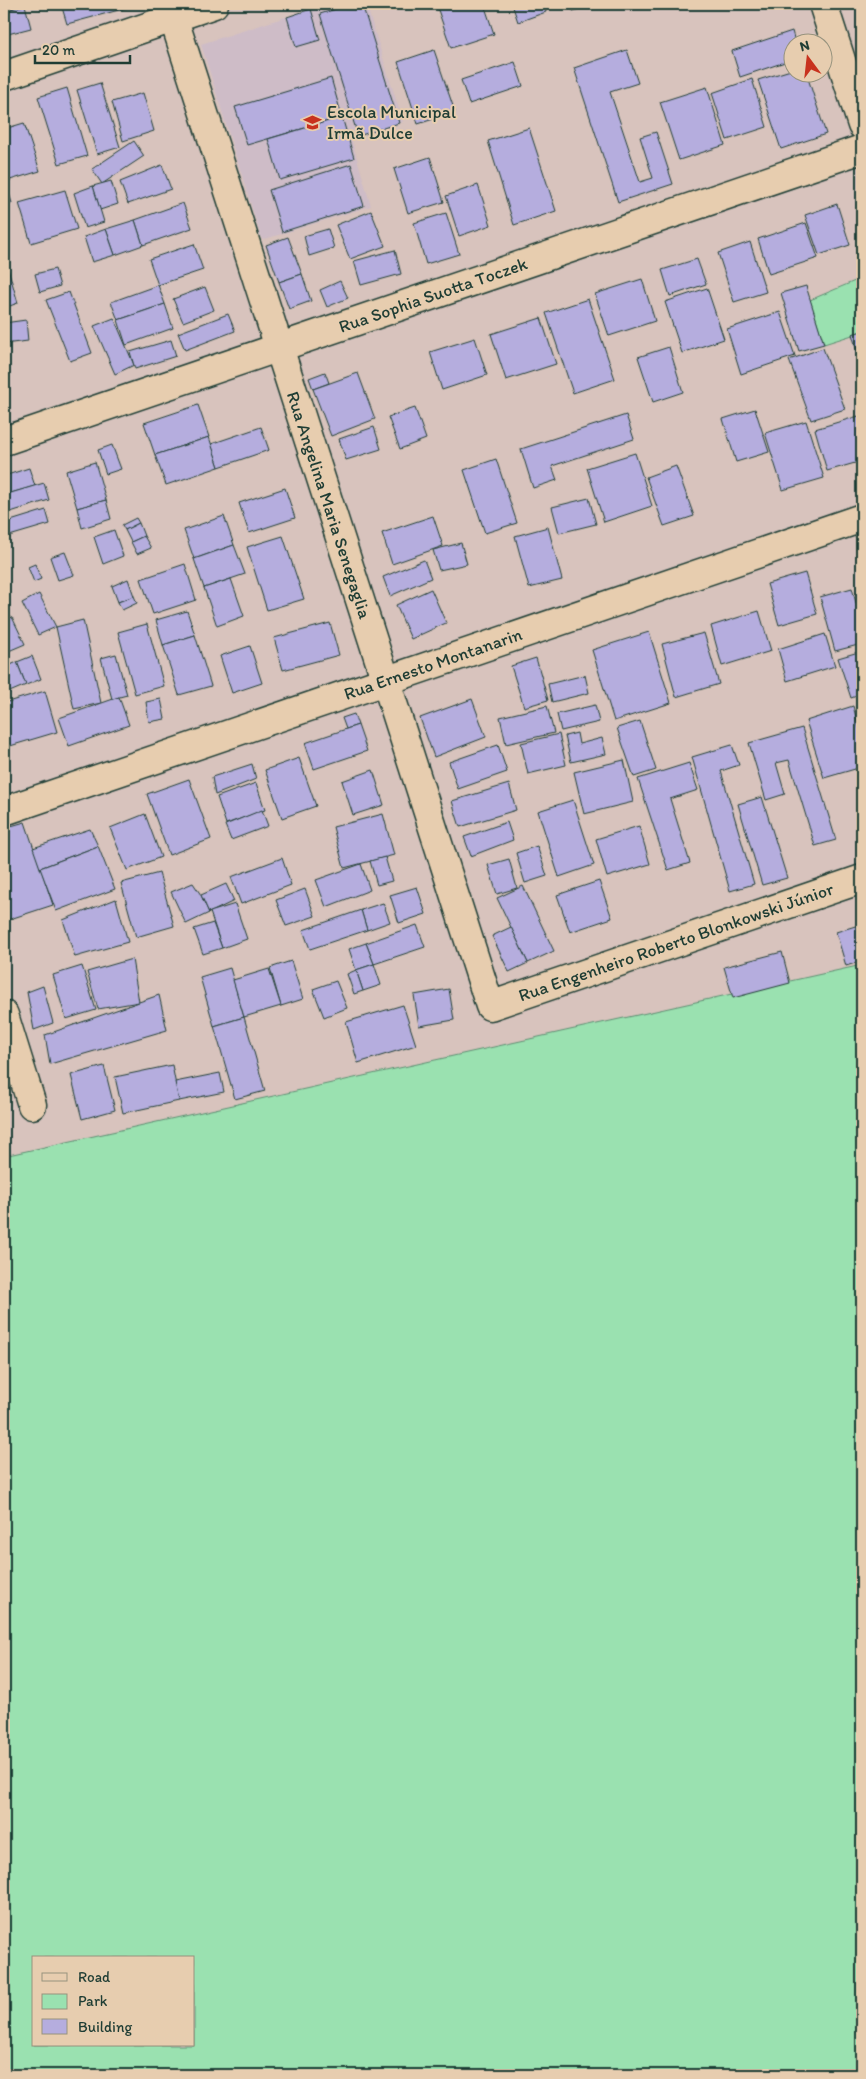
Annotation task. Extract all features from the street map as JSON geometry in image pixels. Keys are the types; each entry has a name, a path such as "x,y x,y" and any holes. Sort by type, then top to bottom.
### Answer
{"street":[{"path":"4,76 171,11 214,4"},
{"path":"823,4 862,124"},
{"name":"Rua Angelina Maria Senegaglia","path":"171,11 490,1006"},
{"name":"Rua Sophia Suotta Toczek","path":"4,441 862,149"},
{"name":"Rua Ernesto Montanarin","path":"4,811 862,518"},
{"name":"Rua Engenheiro Roberto Blonkowski Júnior","path":"490,1006 862,879"},
{"path":"4,1016 32,1105"}],"shaded area":[{"name":"Escola Municipal Irmã Dulce","path":"327,4 366,4 403,122 351,138 371,206 262,240 201,44"}],"green space":[{"path":"862,278 862,332 824,344 810,300"},
{"path":"862,965 862,2075 4,2075 4,1156"}],"building":[{"path":"4,4 25,4 4,10"},
{"path":"61,4 130,4 130,7 67,24"},
{"path":"352,4 362,4 399,123 358,136 320,14"},
{"path":"436,4 484,4 494,34 451,48"},
{"path":"512,4 544,4 546,12 518,22"},
{"path":"571,4 596,4 573,11"},
{"path":"25,5 31,28 4,35 4,11"},
{"path":"311,9 320,40 296,47 287,17"},
{"path":"784,34 784,62 740,77 732,51"},
{"path":"434,50 455,112 418,124 398,62"},
{"path":"627,50 638,83 610,92 640,182 653,178 640,137 656,132 673,184 618,202 574,68"},
{"path":"515,62 523,86 469,104 461,80"},
{"path":"784,72 784,82 809,82 826,134 781,149 758,80"},
{"path":"331,78 342,117 247,145 235,107"},
{"path":"752,79 767,127 727,140 712,93"},
{"path":"100,83 120,147 97,154 77,90"},
{"path":"707,87 725,145 679,160 660,102"},
{"path":"67,88 87,156 59,164 38,97"},
{"path":"143,93 154,131 123,141 112,102"},
{"path":"342,117 354,158 280,180 268,139"},
{"path":"24,123 40,171 10,180 4,163 4,129"},
{"path":"529,128 556,211 514,225 488,141"},
{"path":"134,141 144,156 102,184 92,169"},
{"path":"430,157 444,202 408,213 394,169"},
{"path":"351,164 364,206 282,232 269,190"},
{"path":"162,165 171,189 128,204 120,182"},
{"path":"4,177 12,203 4,206"},
{"path":"111,181 118,204 100,210 93,186"},
{"path":"478,185 491,225 459,236 446,196"},
{"path":"93,186 104,222 85,228 74,193"},
{"path":"65,190 77,229 31,243 19,203"},
{"path":"183,203 192,228 143,245 135,220"},
{"path":"837,204 850,245 819,255 805,215"},
{"path":"371,211 385,246 350,259 336,225"},
{"path":"446,213 459,254 426,264 414,223"},
{"path":"135,220 143,245 115,255 106,229"},
{"path":"806,223 818,258 769,274 758,239"},
{"path":"106,229 115,255 92,262 84,237"},
{"path":"328,229 334,248 309,256 304,236"},
{"path":"288,237 302,274 279,282 266,245"},
{"path":"750,242 766,292 734,302 718,253"},
{"path":"194,244 203,270 158,285 149,259"},
{"path":"395,250 401,274 361,285 354,261"},
{"path":"697,259 706,284 670,296 662,270"},
{"path":"7,265 18,303 4,308 4,266"},
{"path":"55,269 60,286 40,292 35,274"},
{"path":"302,274 311,301 289,309 279,282"},
{"path":"642,279 655,321 609,336 595,294"},
{"path":"340,281 348,298 327,307 320,290"},
{"path":"158,285 165,304 118,320 111,302"},
{"path":"806,286 824,344 799,351 781,293"},
{"path":"205,287 214,310 183,322 173,299"},
{"path":"707,288 724,339 682,353 665,302"},
{"path":"69,292 92,353 70,361 46,300"},
{"path":"588,299 615,379 573,393 546,313"},
{"path":"165,304 173,328 126,345 118,320"},
{"path":"780,312 795,356 741,374 727,329"},
{"path":"228,314 235,331 185,350 178,333"},
{"path":"114,318 134,365 115,374 94,326"},
{"path":"541,318 556,364 506,380 491,334"},
{"path":"26,320 28,341 4,344 4,323"},
{"path":"862,331 862,353 858,354 852,334"},
{"path":"475,338 487,375 442,390 430,352"},
{"path":"171,340 176,356 135,369 130,352"},
{"path":"669,347 683,392 653,402 638,357"},
{"path":"823,348 845,409 811,420 789,360"},
{"path":"4,358 9,373 4,375"},
{"path":"325,372 329,383 313,389 309,378"},
{"path":"358,373 375,419 331,436 313,389"},
{"path":"198,405 209,437 155,455 144,423"},
{"path":"415,408 426,439 400,449 388,417"},
{"path":"755,409 769,452 736,462 723,419"},
{"path":"626,415 634,439 552,466 557,480 533,488 521,449"},
{"path":"862,415 862,461 827,471 815,429"},
{"path":"806,421 824,478 783,490 765,433"},
{"path":"261,427 269,450 219,467 211,444"},
{"path":"374,427 381,449 346,460 339,439"},
{"path":"209,437 219,467 166,485 155,455"},
{"path":"112,445 121,469 106,474 98,450"},
{"path":"635,453 652,506 604,522 587,468"},
{"path":"496,459 517,523 485,533 464,470"},
{"path":"95,462 106,500 77,508 66,471"},
{"path":"676,466 694,516 664,526 646,477"},
{"path":"29,468 35,486 4,495 4,476"},
{"path":"44,483 49,500 4,514 4,495"},
{"path":"285,488 295,518 249,533 239,503"},
{"path":"589,498 596,524 559,533 552,507"},
{"path":"106,500 111,519 82,528 77,508"},
{"path":"46,510 50,524 6,537 4,523"},
{"path":"224,516 234,545 194,559 184,530"},
{"path":"433,516 443,546 392,564 382,533"},
{"path":"136,518 139,523 125,530 122,525"},
{"path":"139,523 144,536 131,542 125,530"},
{"path":"548,527 562,580 529,588 515,536"},
{"path":"114,530 123,556 103,564 94,537"},
{"path":"144,536 151,548 137,554 131,542"},
{"path":"283,536 304,599 267,610 247,547"},
{"path":"461,543 467,564 439,570 433,550"},
{"path":"234,545 245,574 204,588 194,559"},
{"path":"65,552 74,575 58,580 50,557"},
{"path":"424,560 431,578 390,596 383,577"},
{"path":"35,564 41,579 34,582 28,567"},
{"path":"185,564 196,600 153,614 141,579"},
{"path":"805,573 817,614 779,625 767,584"},
{"path":"128,579 134,596 118,602 112,586"},
{"path":"231,579 244,616 217,626 204,588"},
{"path":"852,588 862,625 862,644 835,651 820,597"},
{"path":"431,589 446,623 411,639 396,605"},
{"path":"39,594 56,627 38,635 22,603"},
{"path":"134,596 137,603 122,610 118,602"},
{"path":"187,611 195,635 163,645 156,620"},
{"path":"759,611 771,651 722,666 711,626"},
{"path":"12,617 25,644 4,653 4,621"},
{"path":"83,620 101,703 74,709 56,627"},
{"path":"330,623 339,655 283,670 274,638"},
{"path":"147,624 164,686 135,694 118,632"},
{"path":"649,632 671,703 614,721 592,650"},
{"path":"704,633 719,684 676,697 662,644"},
{"path":"825,634 835,666 787,681 778,649"},
{"path":"195,635 211,686 179,695 163,645"},
{"path":"250,646 262,683 232,693 220,656"},
{"path":"862,651 862,694 851,698 838,658"},
{"path":"116,654 127,695 112,699 101,658"},
{"path":"32,656 41,679 26,685 17,662"},
{"path":"536,658 548,700 524,707 511,666"},
{"path":"17,662 26,685 5,694 4,668"},
{"path":"585,675 589,693 552,702 548,684"},
{"path":"45,691 57,732 10,746 4,724 4,703"},
{"path":"119,697 129,725 69,746 59,718"},
{"path":"862,698 862,717 857,699"},
{"path":"161,699 165,719 149,722 146,702"},
{"path":"472,699 486,737 434,757 420,718"},
{"path":"595,705 599,722 561,731 557,714"},
{"path":"547,706 554,733 506,744 500,717"},
{"path":"853,706 862,739 862,767 824,778 806,721"},
{"path":"354,714 358,725 346,729 342,718"},
{"path":"640,721 656,770 634,777 617,728"},
{"path":"358,725 367,751 314,769 305,743"},
{"path":"802,728 836,840 815,846 789,760 776,763 785,794 766,800 749,743"},
{"path":"577,733 579,744 602,738 606,754 571,762 565,736"},
{"path":"559,734 566,765 528,774 521,743"},
{"path":"498,745 507,772 458,789 449,762"},
{"path":"732,745 739,765 721,771 754,884 730,891 692,757"},
{"path":"299,758 316,806 282,818 265,770"},
{"path":"624,760 633,802 584,814 574,772"},
{"path":"689,763 698,790 670,799 690,863 668,870 638,779"},
{"path":"252,764 256,779 215,795 212,777"},
{"path":"373,770 384,805 353,815 342,781"},
{"path":"189,779 211,839 169,855 147,794"},
{"path":"256,783 265,810 226,824 217,797"},
{"path":"509,784 516,810 460,827 452,801"},
{"path":"762,797 787,878 762,885 738,804"},
{"path":"573,800 594,865 559,877 538,811"},
{"path":"262,810 268,826 231,840 225,825"},
{"path":"145,814 161,857 127,870 110,828"},
{"path":"383,814 394,855 344,868 333,827"},
{"path":"25,822 53,905 4,921 4,828"},
{"path":"507,822 513,840 471,856 464,837"},
{"path":"639,826 650,864 607,877 596,839"},
{"path":"90,829 98,846 40,868 33,848"},
{"path":"98,846 115,889 56,911 40,868"},
{"path":"537,846 547,876 525,883 516,853"},
{"path":"385,857 392,881 377,885 370,861"},
{"path":"282,858 291,885 241,904 231,877"},
{"path":"509,859 517,888 497,894 488,865"},
{"path":"361,864 370,890 326,907 316,880"},
{"path":"159,873 174,926 136,937 121,883"},
{"path":"599,881 612,918 570,932 557,895"},
{"path":"193,883 209,913 186,924 171,892"},
{"path":"226,884 234,901 209,913 201,895"},
{"path":"523,886 554,951 528,963 497,898"},
{"path":"417,887 426,914 399,923 390,895"},
{"path":"305,889 315,916 286,926 276,900"},
{"path":"116,899 128,942 75,957 63,920"},
{"path":"383,903 390,922 367,930 361,910"},
{"path":"235,904 247,939 222,948 210,912"},
{"path":"361,910 367,930 310,949 303,930"},
{"path":"213,923 222,948 203,954 194,929"},
{"path":"862,924 862,961 846,966 836,932"},
{"path":"417,925 425,947 374,964 366,943"},
{"path":"511,927 528,963 509,972 492,936"},
{"path":"366,943 374,964 356,970 349,949"},
{"path":"782,952 790,983 733,998 724,967"},
{"path":"132,959 139,1002 98,1009 87,972"},
{"path":"291,961 303,999 281,1006 270,968"},
{"path":"374,964 381,985 363,991 356,970"},
{"path":"82,966 96,1010 66,1019 53,975"},
{"path":"230,968 244,1017 214,1026 200,977"},
{"path":"269,969 281,1006 244,1017 233,980"},
{"path":"356,970 363,991 354,994 347,974"},
{"path":"336,981 347,1008 324,1017 313,989"},
{"path":"43,986 53,1023 34,1030 27,992"},
{"path":"449,989 454,1020 419,1026 414,995"},
{"path":"159,995 167,1030 50,1064 45,1035"},
{"path":"403,1005 416,1045 358,1063 346,1022"},
{"path":"244,1017 265,1091 235,1099 214,1026"},
{"path":"172,1065 179,1101 123,1113 115,1077"},
{"path":"104,1066 115,1110 82,1119 71,1075"},
{"path":"220,1073 224,1092 179,1101 175,1082"}],"place":[{"name":"Escola Municipal Irmã Dulce","path":"313,122"}]}
